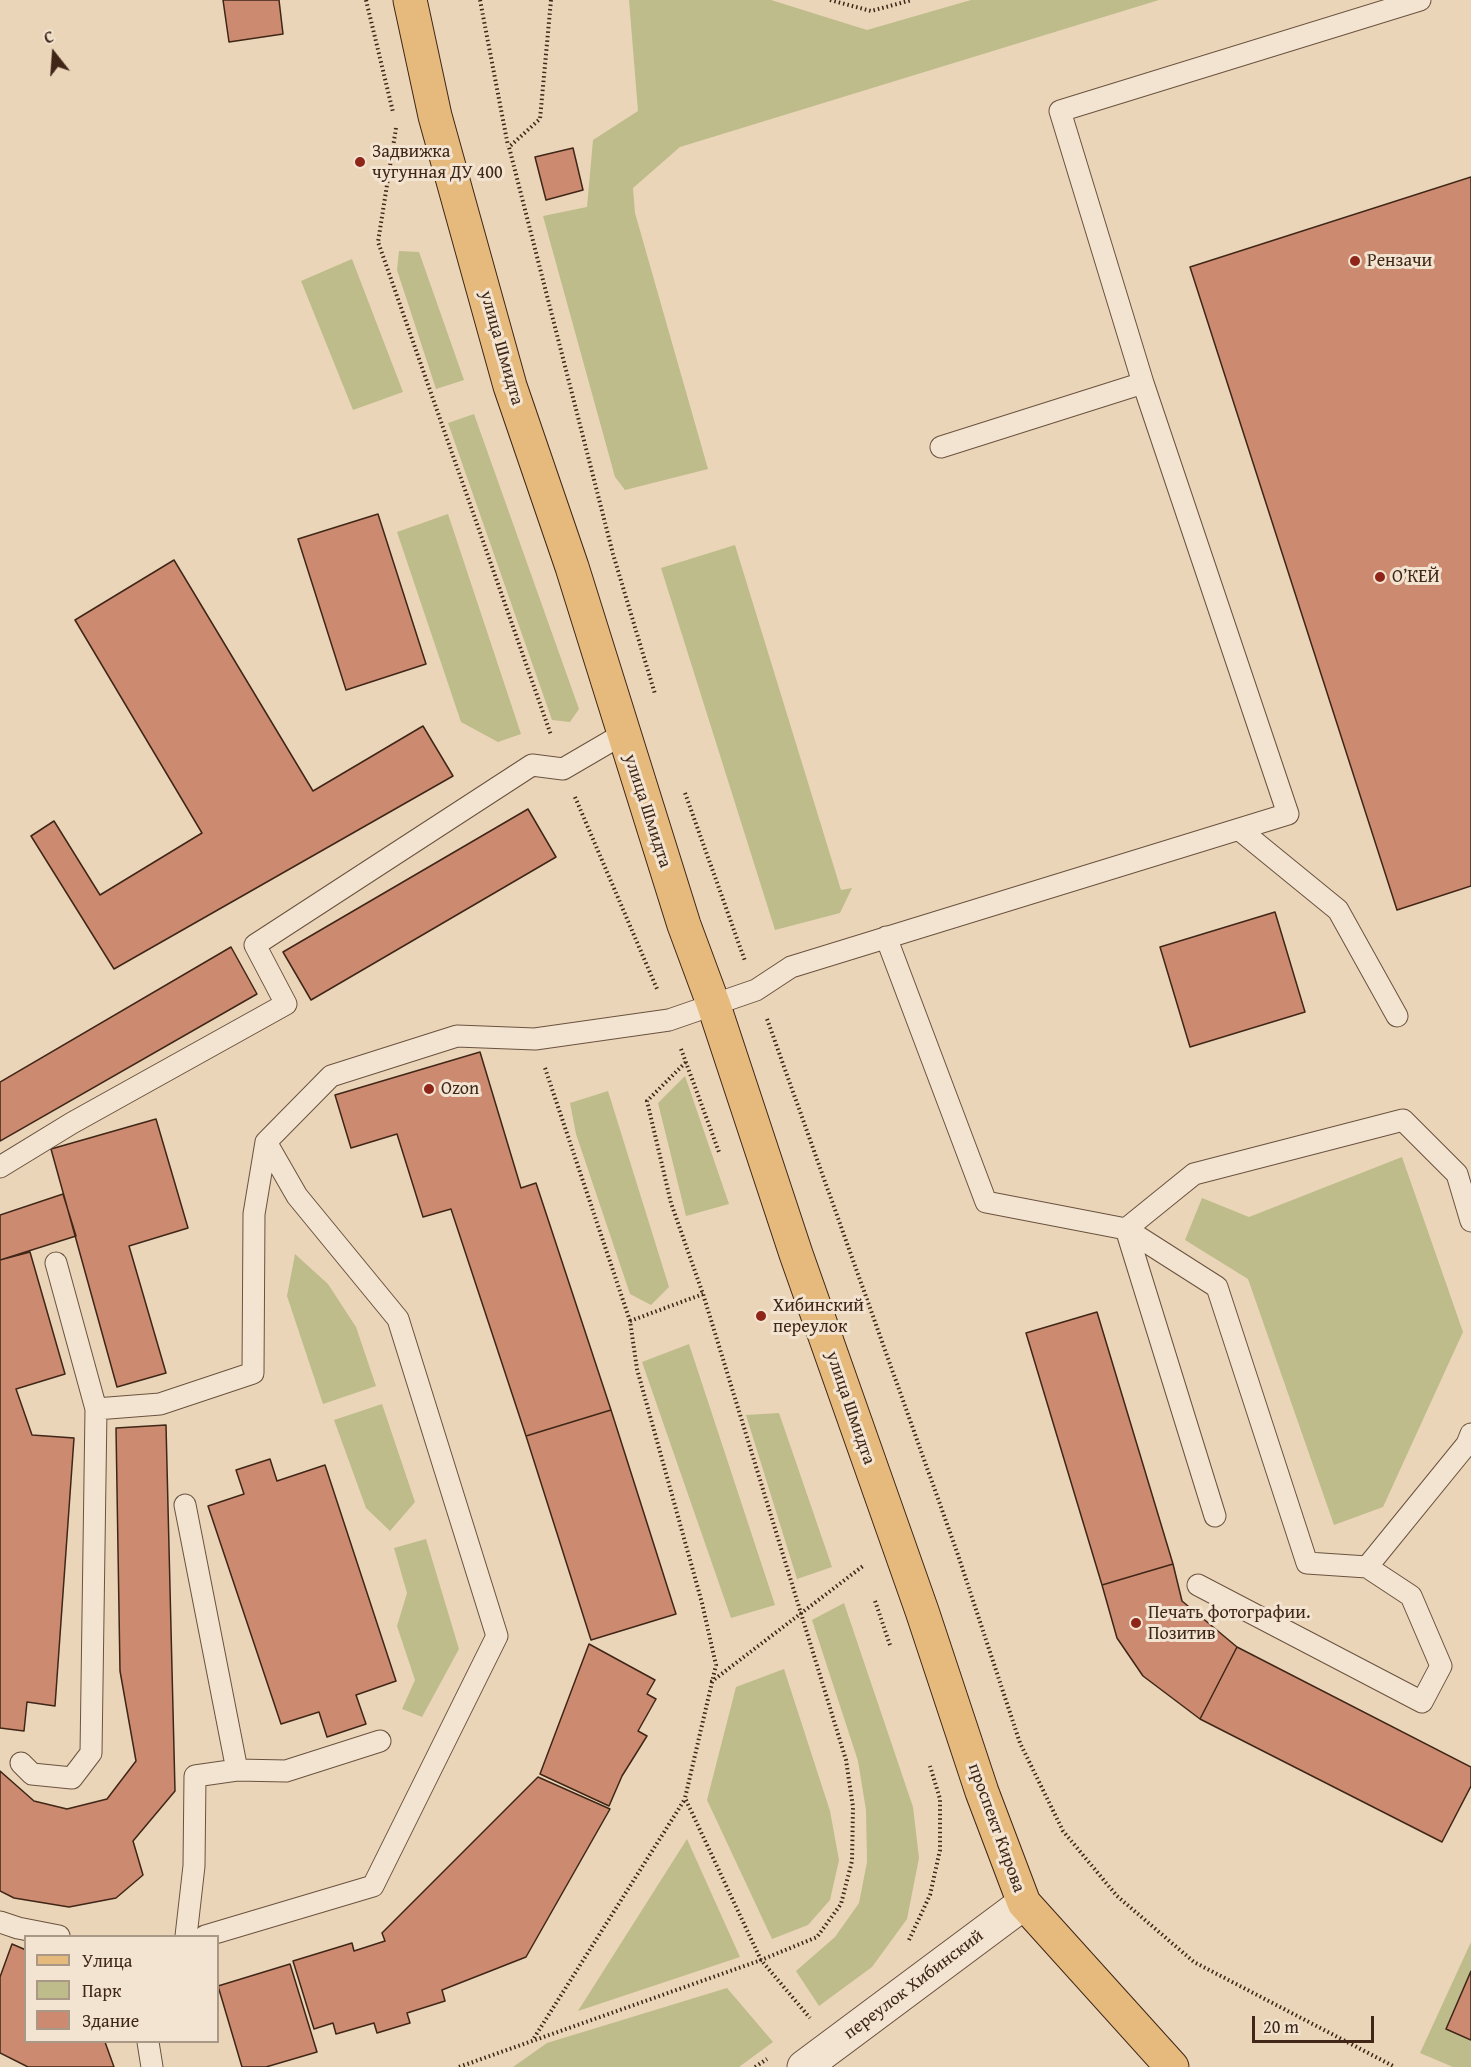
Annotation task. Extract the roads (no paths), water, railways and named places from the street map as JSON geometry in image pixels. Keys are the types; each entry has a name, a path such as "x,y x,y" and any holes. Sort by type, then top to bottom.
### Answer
{"main road":[{"name":"улица Шмидта","path":"410,0 435,116 510,386 572,567 684,925 714,1006 796,1254 922,1611"},
{"name":"проспект Кирова","path":"922,1611 982,1792 1024,1903 1172,2067"}],"street":[{"name":"переулок Хибинский","path":"804,2067 1024,1903"}],"lane":[{"path":"96,1409 160,1404 253,1373 254,1215 266,1142 331,1076 457,1036 535,1039 669,1020 756,990 791,967 1288,814 1143,383 1060,111 1420,0"},
{"path":"941,447 1143,383"},
{"path":"0,1167 72,1123 286,1004 255,945 532,765 563,769 623,734"},
{"path":"1240,830 1338,910 1396,1016"},
{"path":"886,938 986,1202 1126,1229 1217,1287 1307,1563 1367,1567 1412,1596 1441,1666 1422,1702 1198,1584"},
{"path":"1126,1229 1194,1174 1403,1120 1457,1174 1471,1221"},
{"path":"208,1935 374,1886 497,1636 398,1319 297,1196 266,1142"},
{"path":"1126,1229 1215,1516"},
{"path":"21,1763 32,1774 72,1778 91,1753 96,1409 56,1263"},
{"path":"1367,1567 1467,1444 1471,1434"},
{"path":"185,1505 237,1770"},
{"path":"186,1935 194,1866 195,1776 237,1770 286,1771 380,1741"},
{"path":"0,1922 54,1935"},
{"path":"148,2043 152,2067"}],"place":[{"name":"Задвижка чугунная ДУ 400","path":"360,162"},
{"name":"Рензачи","path":"1355,261"},
{"name":"О’КЕЙ","path":"1380,577"},
{"name":"Ozon","path":"429,1089"},
{"name":"Хибинский переулок","path":"761,1316"},
{"name":"Печать фотографии. Позитив","path":"1136,1623"}]}
